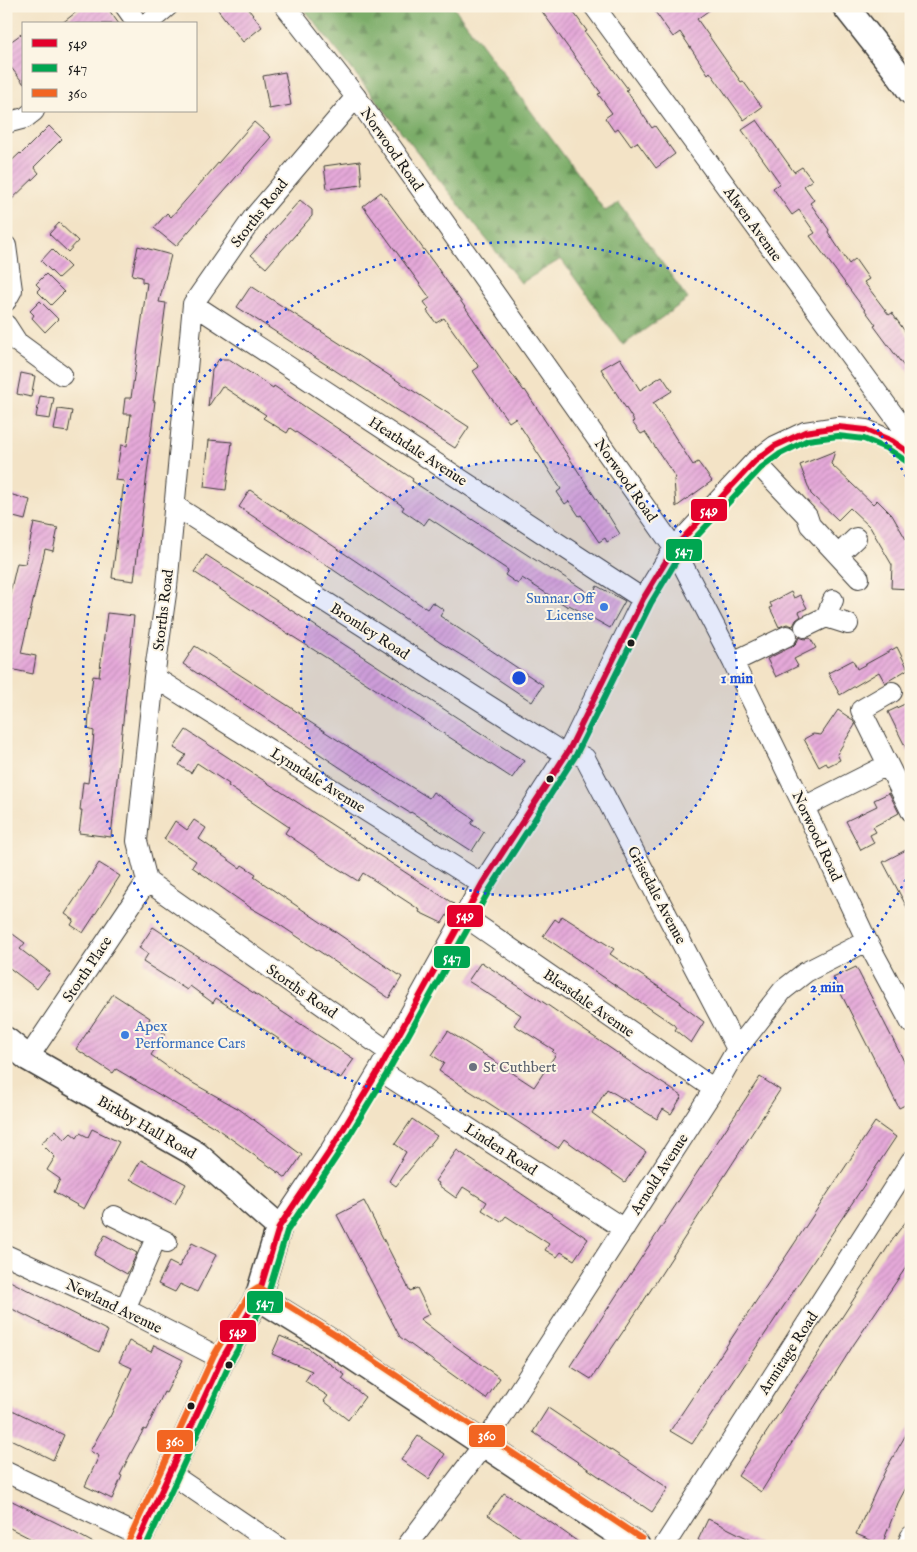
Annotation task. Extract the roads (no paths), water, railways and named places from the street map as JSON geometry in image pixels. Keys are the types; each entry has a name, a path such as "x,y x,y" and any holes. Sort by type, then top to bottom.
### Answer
{"street":[{"path":"124,6 136,22"},
{"path":"149,22 168,6"},
{"name":"Norwood Road","path":"285,6 356,97 674,548 733,662 867,941 911,1022"},
{"name":"Alwen Avenue","path":"594,6 906,432 911,442"},
{"path":"845,6 911,92"},
{"name":"Storths Road","path":"356,97 253,218 193,304 167,587 154,677 137,841 147,881 389,1052"},
{"path":"6,123 24,118 33,112"},
{"path":"6,246 12,290 6,301"},
{"name":"Heathdale Avenue","path":"193,304 643,599"},
{"path":"6,325 17,342 62,376"},
{"path":"6,1472 138,1541 168,1472 222,1358 258,1297 279,1227 330,1151 379,1070 482,884 568,753 643,599 674,548 755,461 775,446 805,432 838,427 866,430 892,441 911,454"},
{"path":"755,461 807,516 810,525 859,578"},
{"name":"Bromley Road","path":"175,506 568,753"},
{"path":"838,555 856,538"},
{"path":"733,662 796,632 830,608 848,624"},
{"name":"Lynndale Avenue","path":"154,677 482,884"},
{"path":"892,692 861,710 911,811"},
{"name":"Grisedale Avenue","path":"568,753 585,758 738,1048"},
{"path":"804,807 887,765"},
{"name":"Storth Place","path":"28,1058 147,881"},
{"name":"Bleasdale Avenue","path":"464,916 714,1090"},
{"name":"Arnold Avenue","path":"407,1546 485,1443 714,1090 738,1048 787,987 806,972 867,941"},
{"name":"Birkby Hall Road","path":"6,1040 28,1058 196,1154 279,1227"},
{"name":"Linden Road","path":"379,1070 624,1229"},
{"name":"Armitage Road","path":"664,1546 911,1160"},
{"path":"114,1216 161,1240 125,1310"},
{"name":"Newland Avenue","path":"6,1255 125,1310 222,1358"},
{"path":"258,1297 330,1341 637,1546"},
{"path":"168,1472 277,1546"},
{"path":"907,1546 911,1536"}],"place":[{"name":"Sunnar Off License","path":"604,607"},
{"name":"Apex Performance Cars","path":"125,1035"},
{"name":"St Cuthbert","path":"473,1067"}]}
